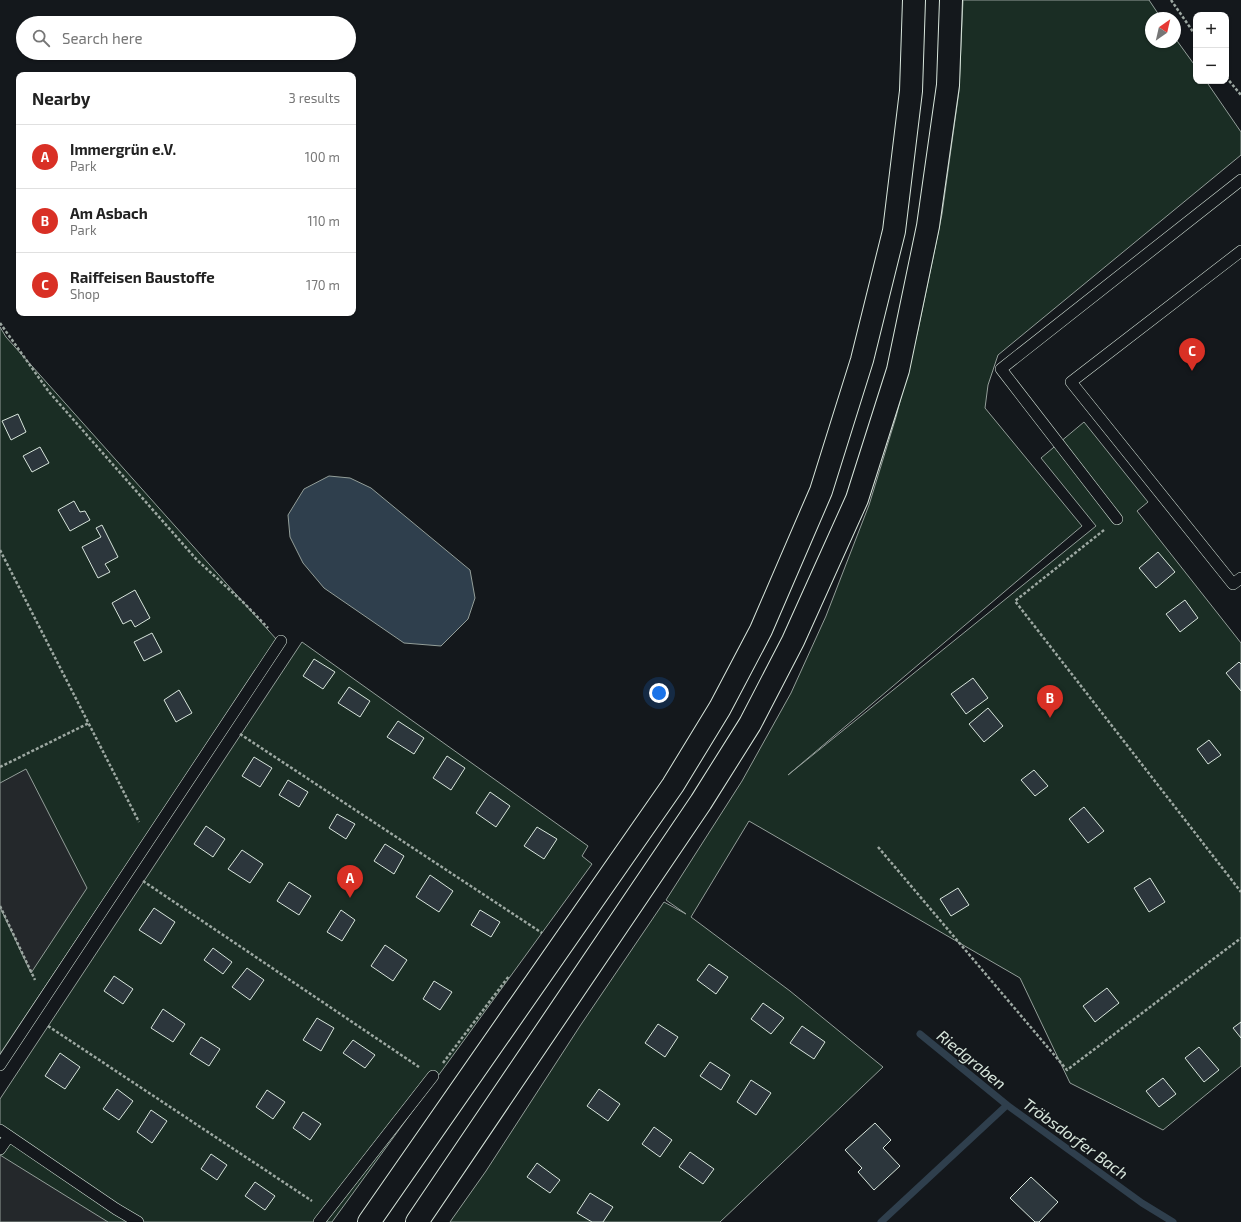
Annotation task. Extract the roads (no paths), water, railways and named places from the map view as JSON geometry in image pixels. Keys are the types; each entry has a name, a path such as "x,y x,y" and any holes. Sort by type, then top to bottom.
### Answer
{"main road":[{"path":"369,1222 673,784 720,708 761,630 821,491 862,360 894,231 911,91 914,0"},
{"path":"417,1222 701,802 750,724 794,641 857,499 898,370 928,226 948,86 951,0"}],"lane":[{"path":"1117,519 1000,369 1241,180"},
{"path":"1241,251 1071,382 1233,584 1241,578"},
{"path":"0,1065 282,641"},
{"path":"319,1222 433,1076"},
{"path":"0,1149 5,1133 116,1209 138,1222"}],"water":[{"path":"329,476 350,478 371,488 470,570 475,598 468,619 441,646 404,643 324,588 303,563 290,537 288,515 304,489"}],"waterway":[{"name":"Tröbsdorfer Bach","path":"920,1034 1007,1105 1142,1203 1173,1222"},
{"name":"Tröbsdorfer Bach","path":"881,1222 1007,1105"}],"place":[{"name":"Raiffeisen Baustoffe","path":"1192,371"},
{"name":"Am Asbach","path":"1050,718"},
{"name":"Immergrün e.V.","path":"350,898"}],"water label":[{"name":"Riedgraben","path":"972,1059"}]}
